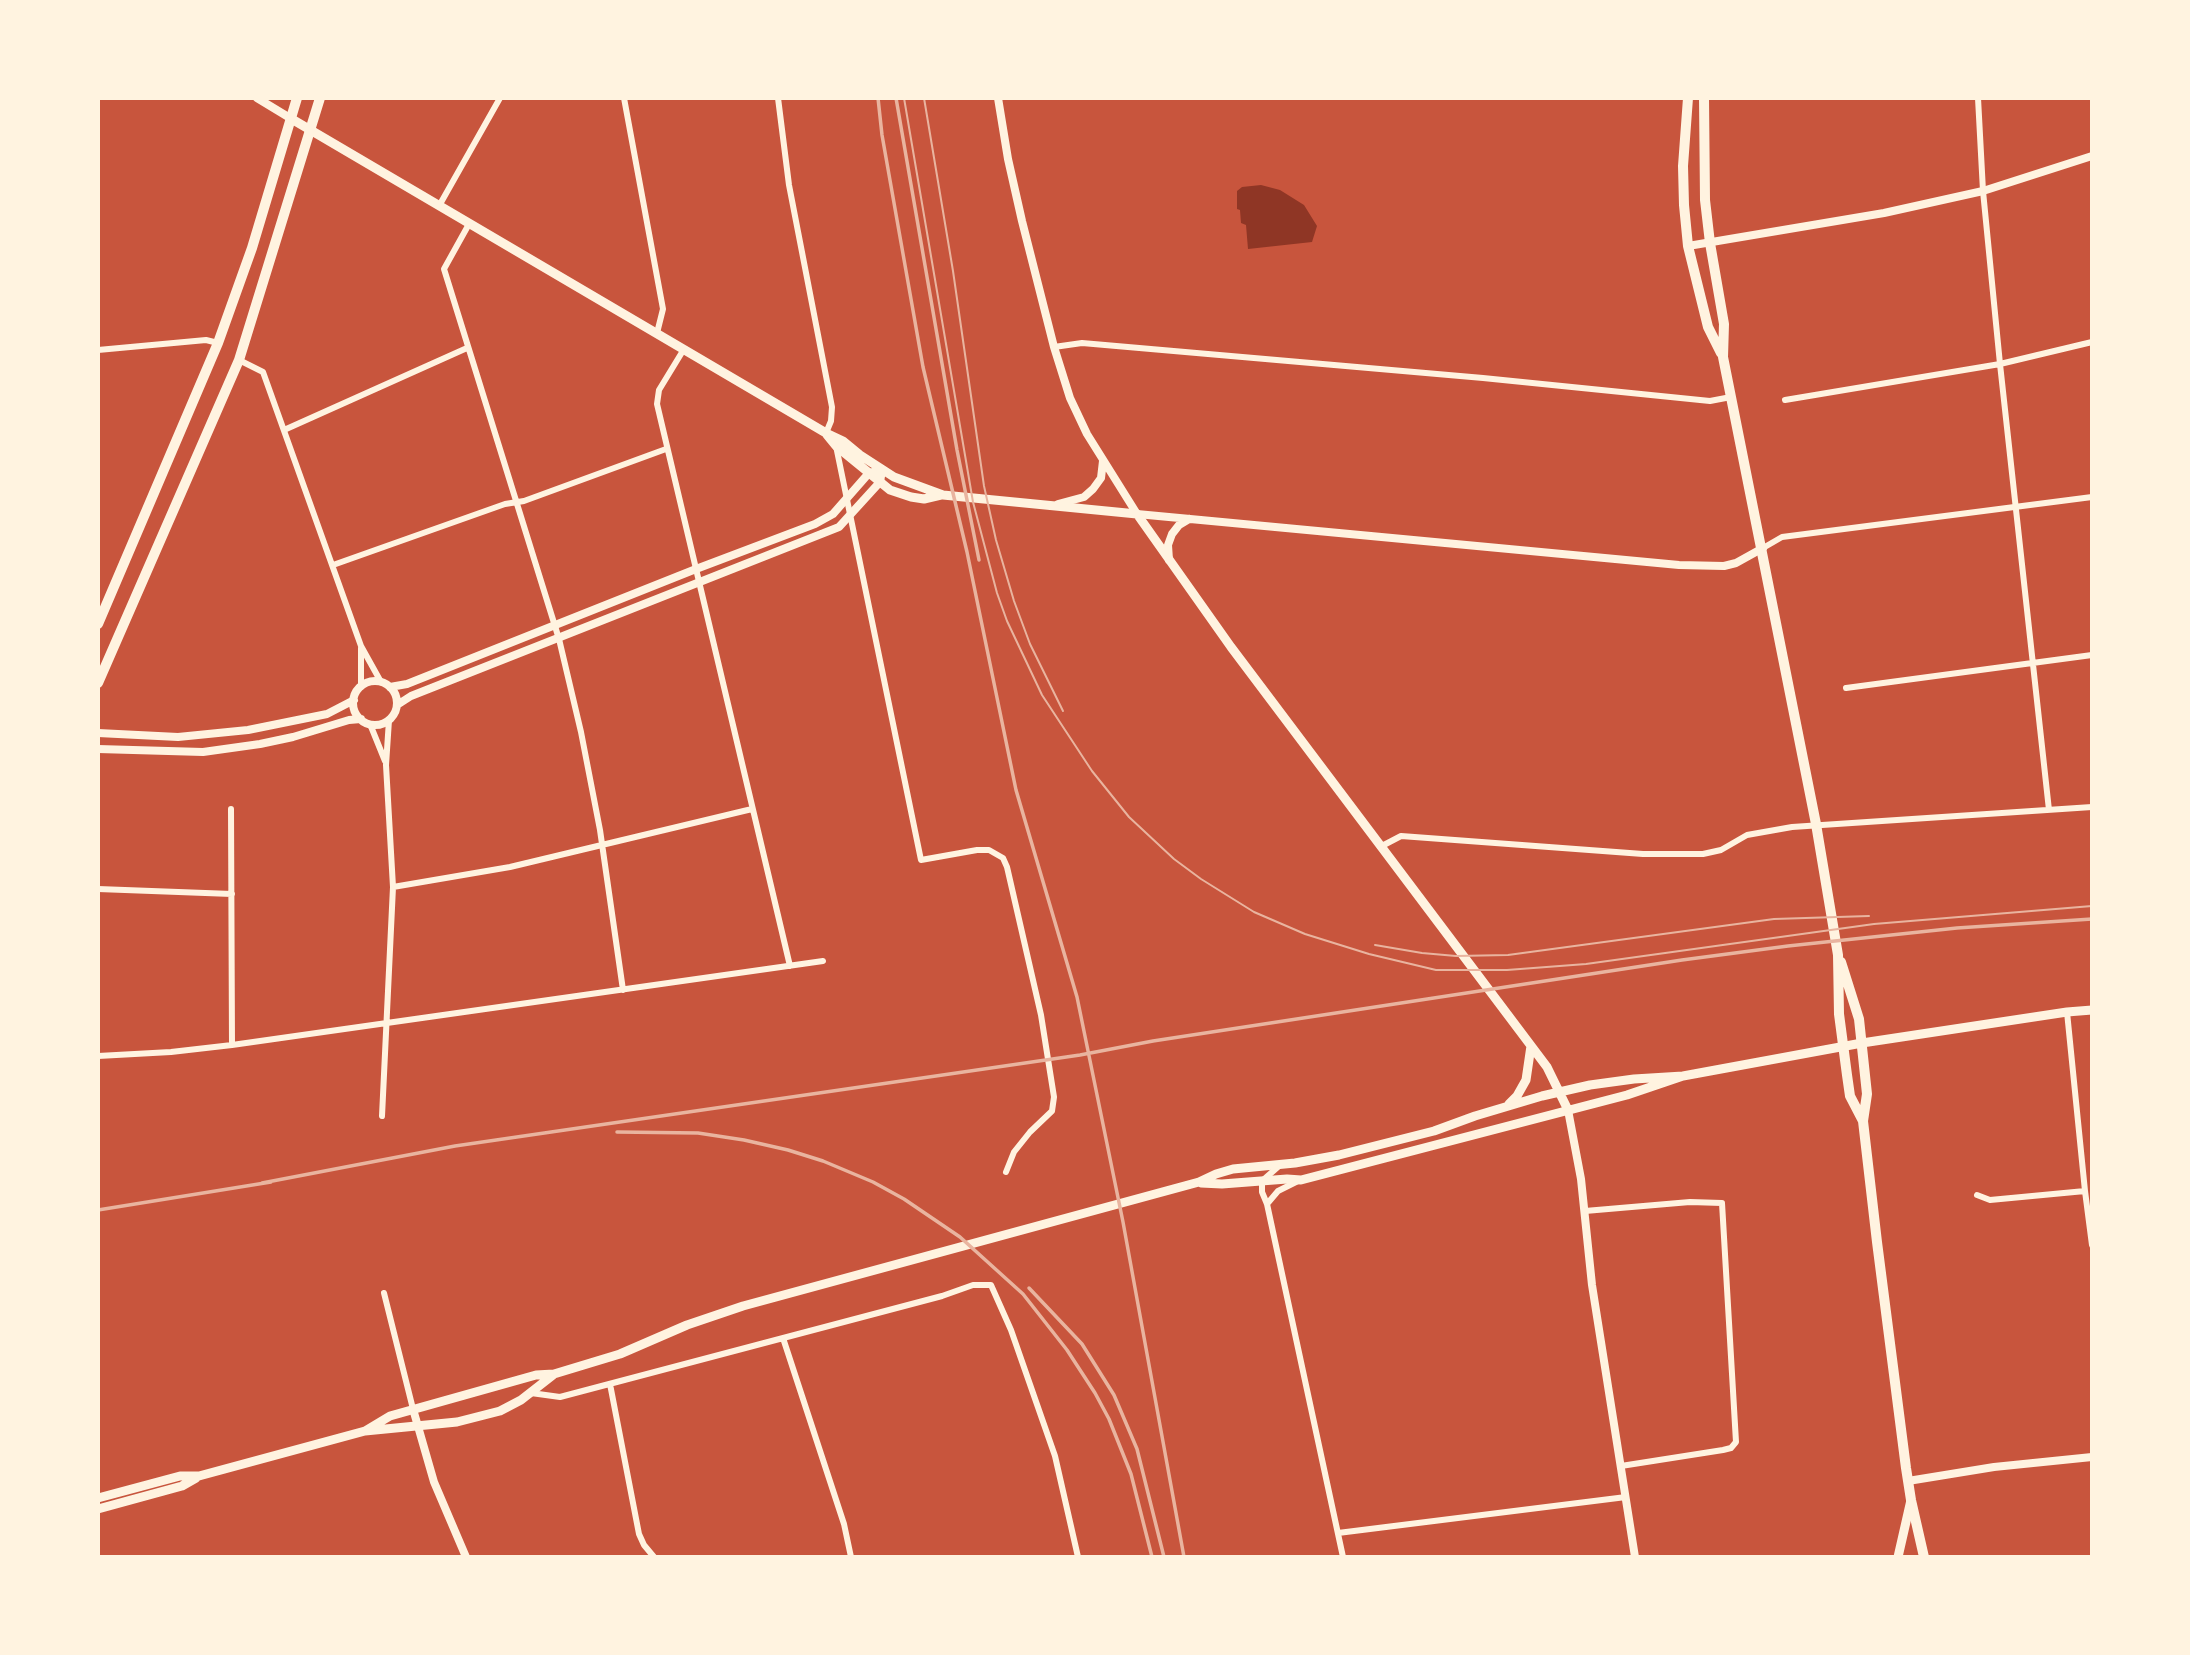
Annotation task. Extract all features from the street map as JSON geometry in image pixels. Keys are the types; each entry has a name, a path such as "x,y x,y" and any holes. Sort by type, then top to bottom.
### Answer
{"main road":[{"path":"98,624 218,343 252,248 297,98"},
{"path":"98,682 239,360 320,98"},
{"path":"1688,98 1683,166 1688,246 1709,329 1723,357"},
{"path":"1703,98 1704,182 1710,243 1724,324 1723,357 1816,824 1838,954 1839,1014 1850,1096 1863,1121"},
{"path":"290,118 843,441 903,481 943,495 1058,504 1137,514 1170,563 1380,847 1547,1067 1568,1110"},
{"path":"826,433 836,446 890,490 924,499 943,495"},
{"path":"1838,954 1858,1012 1867,1094 1863,1121 1908,1481 1924,1557"},
{"path":"365,1431 381,1420 413,1409 536,1376 554,1374 620,1354 687,1325 743,1306 1199,1182 1233,1169 1339,1156 1560,1092 1634,1079 1683,1076 1843,1046 2092,1010"},
{"path":"1505,1107 1522,1089 1526,1080 1531,1046"},
{"path":"1199,1182 1222,1184 1301,1180 1627,1095 1683,1076"},
{"path":"98,1499 180,1476 199,1476 365,1431 457,1422 500,1411 512,1407 554,1374"},
{"path":"98,1508 182,1486 199,1476"},
{"path":"1898,1557 1911,1500"}],"street":[{"path":"257,98 290,118"},
{"path":"439,206 500,98"},
{"path":"624,98 663,309 657,333"},
{"path":"778,98 789,185 832,407 832,419 826,433"},
{"path":"998,98 1015,191 1054,346 1070,398 1087,433 1137,514 1679,565 1724,566 1783,537 2092,497"},
{"path":"1978,98 1983,191 2000,364 2049,810"},
{"path":"1688,246 1856,219 1983,191 2092,156"},
{"path":"470,224 444,269 559,639 581,732 602,845 623,990"},
{"path":"98,350 206,340 218,343"},
{"path":"1054,346 1082,343 1710,401 1731,397"},
{"path":"1785,400 2000,364 2091,343 2092,352"},
{"path":"284,430 467,348"},
{"path":"684,349 657,396 666,449 790,966"},
{"path":"239,360 263,372 361,646 381,682"},
{"path":"836,446 921,860 989,850 1003,858 1007,867 1045,1038 1054,1097 1052,1111 1014,1152 1006,1172"},
{"path":"333,565 666,449"},
{"path":"1058,504 1084,497 1093,489 1101,478 1103,458"},
{"path":"390,687 407,684 815,524 833,514 869,473 883,470 880,482 851,517 839,527 411,696 397,705"},
{"path":"1170,563 1170,539 1179,525 1189,519"},
{"path":"98,733 178,737 248,730 327,714 354,700 361,687 361,646"},
{"path":"1846,688 2092,655"},
{"path":"354,700 356,712 370,724 380,724 394,715 396,695 390,687 381,682 371,682 361,687"},
{"path":"98,750 203,752 260,744 361,719"},
{"path":"382,1116 393,887 386,765 388,720"},
{"path":"370,724 386,765"},
{"path":"1380,847 1401,836 1643,854 1703,854 1721,850 1747,835 1816,824 2092,807"},
{"path":"231,809 232,1045"},
{"path":"393,887 510,867 751,809"},
{"path":"98,889 232,894"},
{"path":"98,1056 232,1045 823,961"},
{"path":"2067,1012 2092,1245"},
{"path":"1568,1110 1585,1211 1592,1285 1635,1557"},
{"path":"1284,1163 1262,1181 1262,1192 1267,1204 1343,1557"},
{"path":"1267,1204 1278,1191 1301,1180"},
{"path":"1977,1195 1990,1200 2085,1191"},
{"path":"1585,1211 1690,1202 1722,1203 1736,1443 1723,1450 1621,1466"},
{"path":"531,1392 560,1397 943,1296 973,1285 991,1284 1011,1329 1055,1456 1078,1557"},
{"path":"384,1293 434,1482 466,1557"},
{"path":"783,1338 844,1524 851,1557"},
{"path":"610,1384 639,1534 654,1557"},
{"path":"1908,1481 1994,1467 2092,1457"},
{"path":"1338,1533 1626,1497"}],"shaded area":[{"path":"1261,185 1280,190 1304,205 1317,226 1312,242 1248,249 1246,225 1241,223 1240,210 1237,209 1237,191 1242,187"}],"tram line":[{"path":"904,98 973,502 1007,621 1042,695 1092,771 1129,817 1174,859 1201,879 1254,912 1305,934 1369,954 1436,970 1507,970 1586,964 1874,924 2092,906"},
{"path":"924,98 953,271 984,486 996,540 1030,644 1063,711"},
{"path":"1375,945 1456,956 1508,955 1774,919 1869,916"}],"railway":[{"path":"878,98 882,135 923,367 967,552 1016,790 1077,997 1123,1222 1184,1557"},
{"path":"896,98 957,450 979,560"},
{"path":"262,1183 455,1146 1080,1055 1153,1041 1682,960 1957,928 2092,919"},
{"path":"617,1132 698,1133 788,1150 873,1182 904,1199 960,1237 1023,1294 1067,1350 1095,1393 1109,1419 1131,1474 1152,1557"},
{"path":"98,1210 271,1182"},
{"path":"1029,1288 1082,1344 1114,1395 1137,1449 1164,1557"}]}
